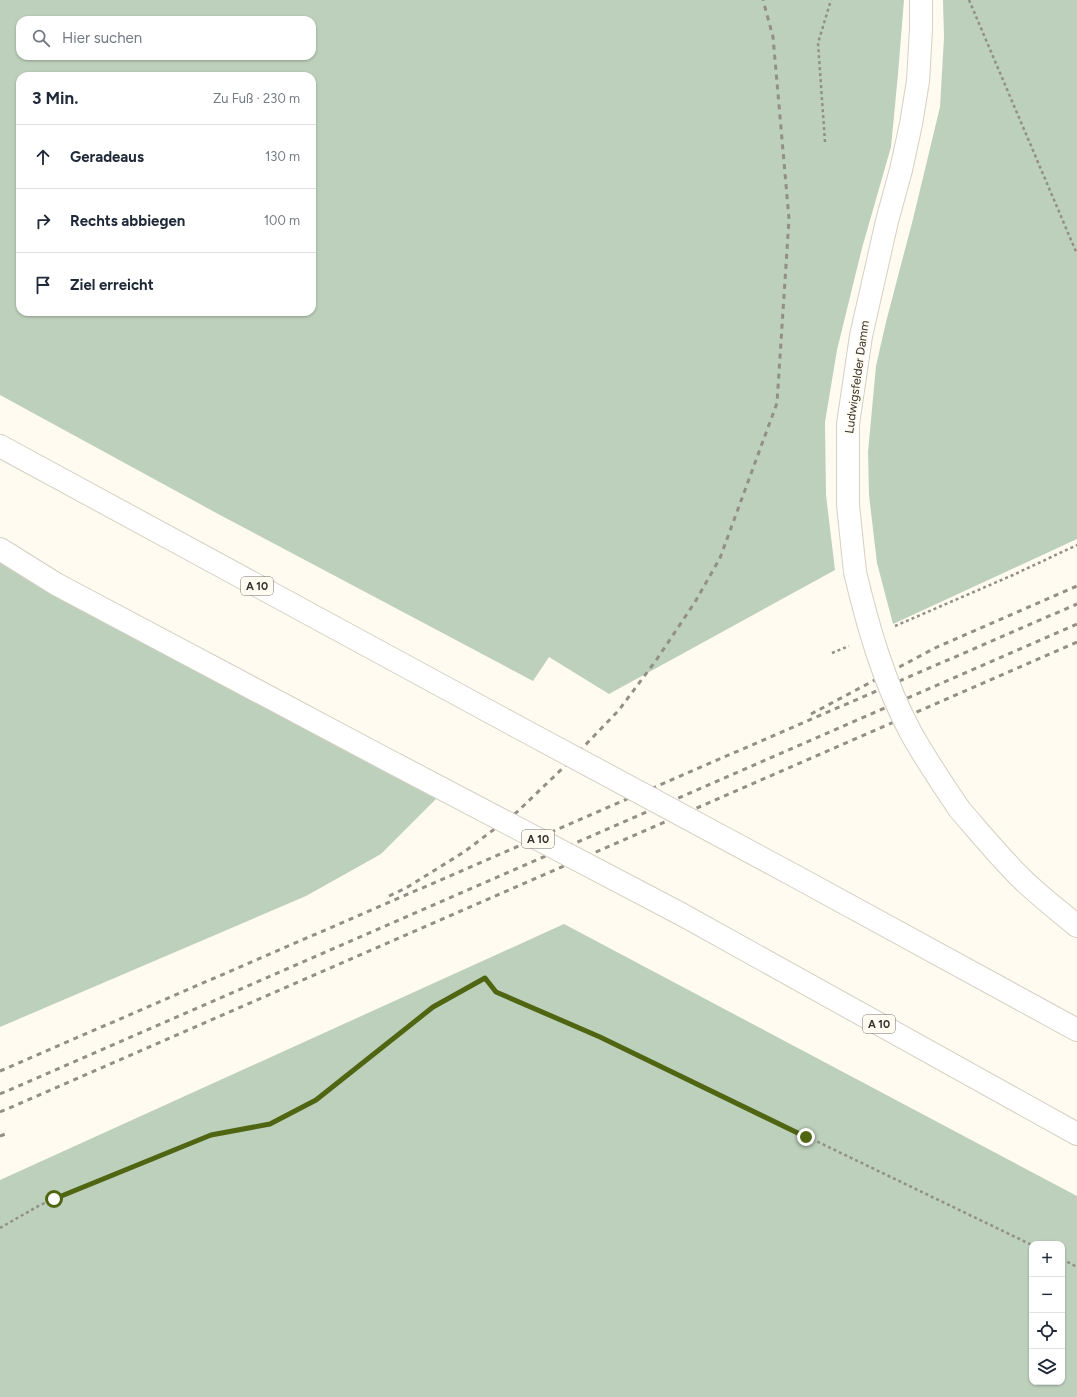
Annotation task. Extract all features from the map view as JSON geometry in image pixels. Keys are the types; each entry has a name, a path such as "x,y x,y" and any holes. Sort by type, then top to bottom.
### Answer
{"main road":[{"name":"Ludwigsfelder Damm","path":"921,0 918,81 912,124 887,221 861,336 848,424 848,505 855,572 874,646 898,705 926,759 960,810 993,849 1048,903 1077,926"},
{"name":"A 10","path":"0,446 1077,1030"},
{"name":"A 10","path":"0,549 56,584 681,914 1077,1134"}],"path":[{"path":"825,142 818,43 831,0"},
{"path":"969,0 1077,254"},
{"path":"890,629 1077,545"},
{"path":"832,654 853,644"},
{"path":"0,1228 40,1205 211,1135 270,1124 316,1100 433,1007 485,978 496,992 600,1037 1029,1244"},
{"path":"1065,1261 1077,1267"}],"green space":[{"path":"0,0 904,0 891,147 862,248 837,350 825,422 826,495 835,570 609,694 549,657 533,681 220,515 0,395"},
{"path":"943,0 1077,0 1077,539 893,624 877,563 869,495 868,452 876,366 940,107 944,38"},
{"path":"0,558 445,790 381,854 306,896 0,1027"},
{"path":"564,924 1077,1196 1077,1397 0,1397 0,1180"}],"railway":[{"path":"389,896 406,888 464,852 517,812 566,765 619,710 657,659 695,602 720,558 777,403 789,219 773,37 763,0"},
{"path":"811,714 935,648 1077,586"},
{"path":"0,1071 1077,604"},
{"path":"0,1094 1077,624"},
{"path":"0,1112 1077,642"},
{"path":"0,1136 8,1133"}],"route":[{"path":"54,1199 211,1135 270,1124 316,1100 433,1007 485,978 496,992 600,1037 806,1137"}]}
